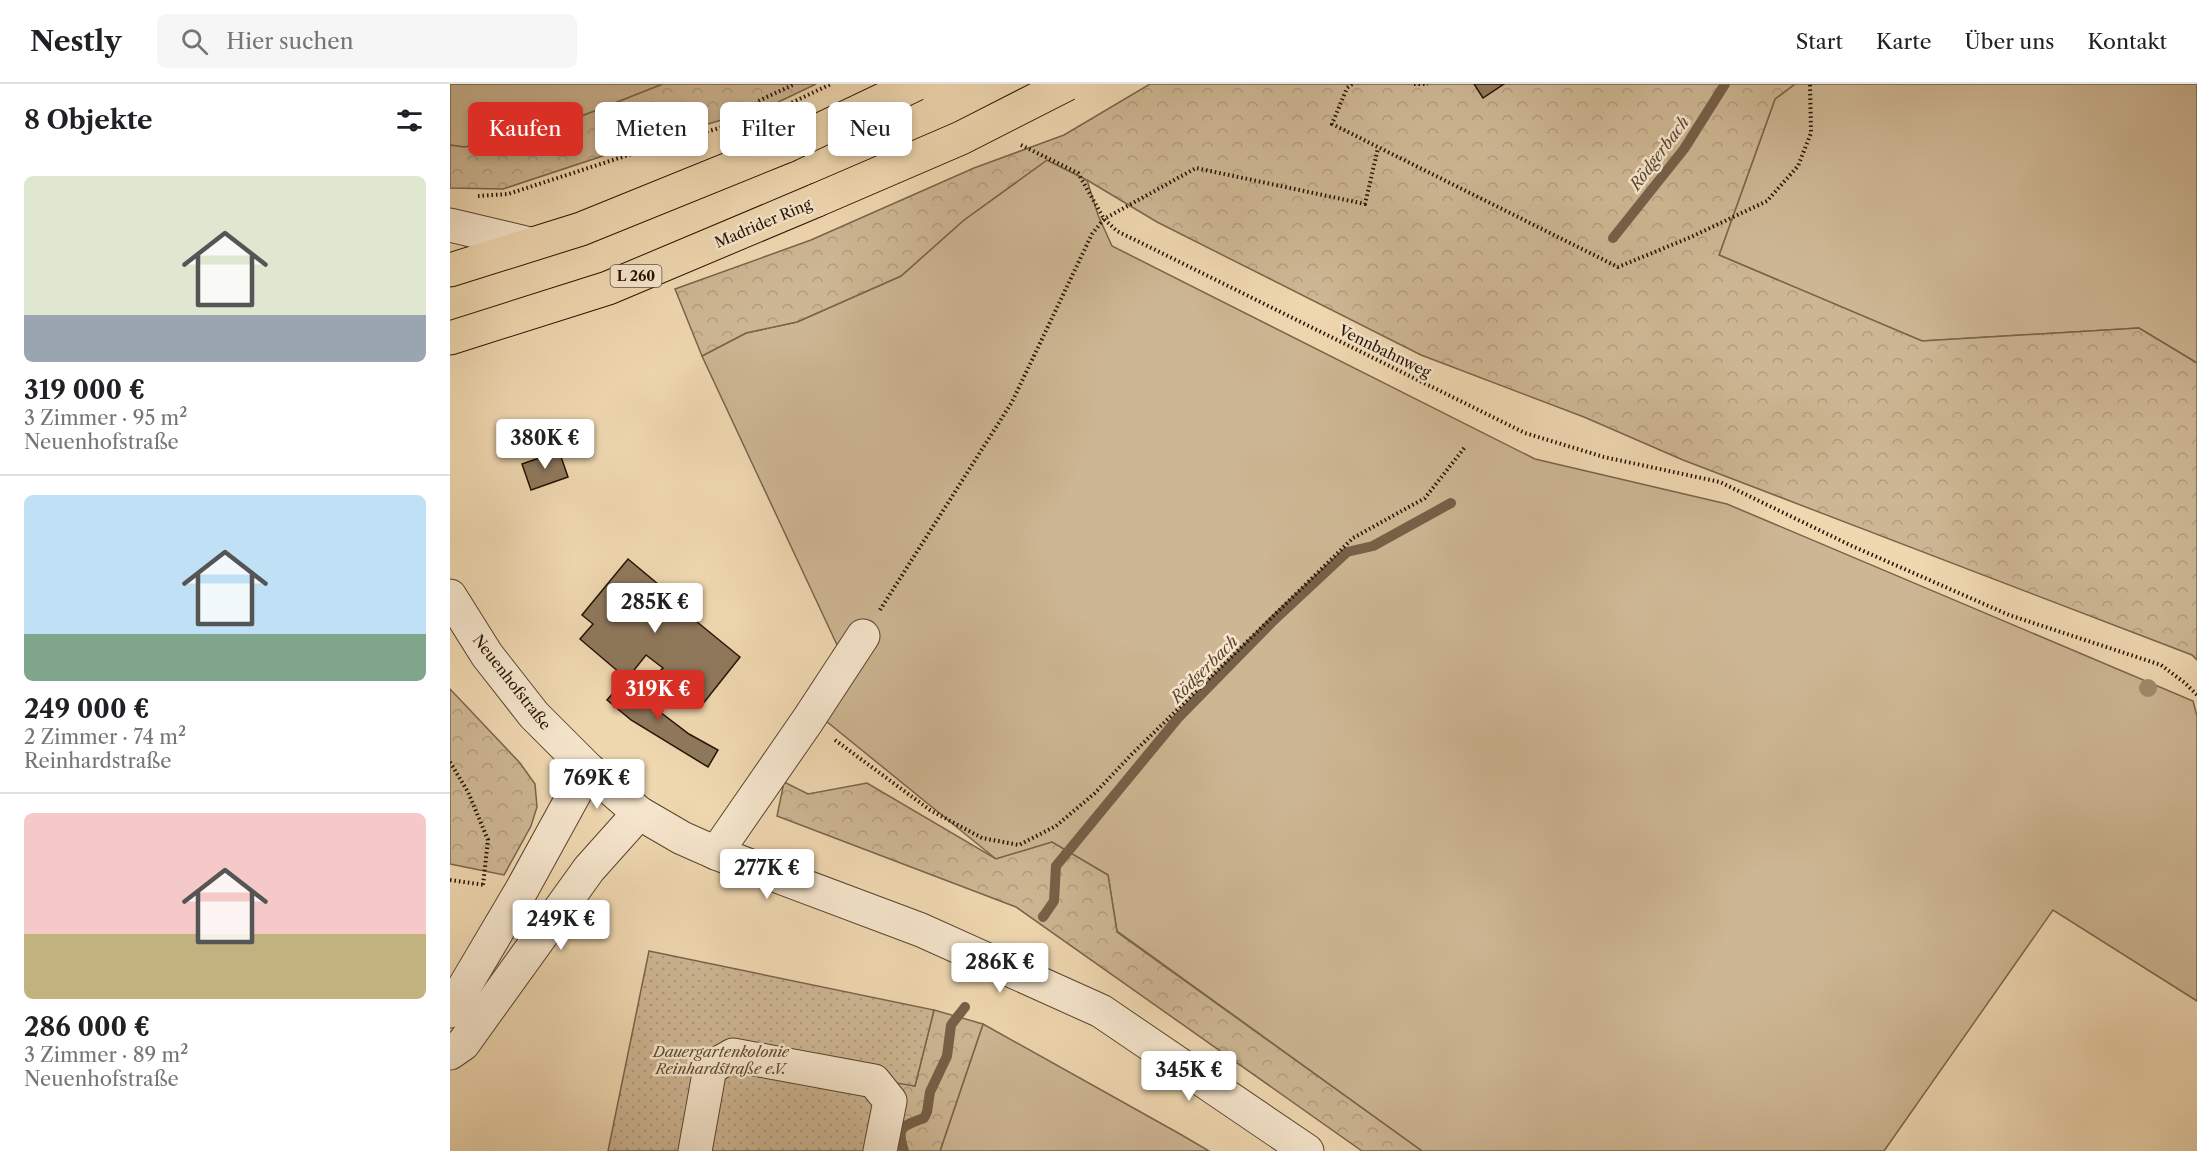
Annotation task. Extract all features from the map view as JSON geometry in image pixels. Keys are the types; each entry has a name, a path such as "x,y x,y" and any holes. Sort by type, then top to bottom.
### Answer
{"main road":[{"path":"450,270 582,229 786,146 916,84"},
{"name":"Madrider Ring","path":"450,338 608,288 961,138 1067,84"}],"street":[{"path":"450,225 530,244"},
{"name":"Neuenhofstraße","path":"450,596 487,655 534,715 588,769 639,813 682,838 716,853 921,930 1101,1011 1306,1151"},
{"path":"716,853 863,636"},
{"path":"450,1011 521,891 588,769"},
{"path":"450,1053 463,1044 589,869 639,813"},
{"path":"695,1151 710,1068 734,1055 873,1082 890,1101 880,1151"}],"path":[{"path":"756,102 795,84"},
{"path":"793,102 831,84"},
{"path":"1352,84 1347,88 1332,124 1618,267 1691,237 1767,201 1798,166 1811,133 1810,84"},
{"path":"1414,84 1428,84"},
{"path":"469,197 508,194 650,147 720,128"},
{"path":"863,636 1012,402 1092,234 1104,219 1196,168 1365,204 1377,148"},
{"name":"Vennbahnweg","path":"1078,173 1104,219 1117,231 1525,433 1604,456 1720,482 1852,546 2009,615 2161,665 2197,695"},
{"path":"808,720 930,810 982,838 1019,845 1056,826 1095,793 1166,720 1353,538 1425,498 1465,447"},
{"path":"450,762 468,792 488,840 483,885"}],"green space":[{"path":"450,84 663,84 617,102 595,102 595,111 583,116 583,102 468,102 468,146 450,145"},
{"path":"663,84 816,84 778,102 720,102 720,120 708,124 708,102 617,102"},
{"path":"1150,84 1795,84 1775,99 1719,255 1922,341 2139,328 2197,363 2197,660 2192,655 1683,460 1584,417 1421,355 1157,222 1087,180 1047,160 964,220 901,276 797,322 746,333 702,356 675,289 811,240 974,168 1064,135"},
{"path":"1795,84 2197,84 2197,363 2139,328 1922,341 1719,255 1775,99"},
{"path":"595,111 595,156 603,156 503,189 450,188 450,145 468,146 468,156 583,156 583,116"},
{"path":"1047,160 1087,180 1098,215 1112,246 1535,459 1727,504 2193,701 2197,716 2197,1001 2053,910 1884,1151 1422,1151 1117,931 1108,875 1052,842 996,859 826,721 838,647 702,356 746,333 797,322 901,276 964,220"},
{"path":"450,689 520,763 535,784 537,807 531,826 504,875 450,864"},
{"path":"784,782 808,794 867,783 996,859 1052,842 1108,875 1117,932 1422,1151 1362,1151 1016,907 777,816"},
{"name":"Dauergartenkolonie Reinhardstraße e.V.","path":"649,951 934,1010 915,1086 896,1083 883,1151 608,1151"},
{"path":"934,1010 983,1024 940,1151 883,1151 896,1082 915,1086"},
{"path":"983,1024 1180,1134 1209,1151 940,1151"}],"building":[{"path":"1474,84 1504,84 1483,98"},
{"path":"559,451 568,477 531,490 522,464"},
{"path":"628,559 664,589 667,586 696,611 691,617 740,657 702,705 660,671 663,668 646,655 627,679 580,639 593,624 582,615"},
{"path":"630,674 648,693 643,699 689,734 718,750 708,767 631,720 607,700"}],"waterway":[{"name":"Rödgerbach","path":"1613,238 1684,149 1725,84"},
{"name":"Rödgerbach","path":"1043,917 1054,901 1056,866 1178,718 1274,620 1347,552 1373,546 1451,503"},
{"name":"Rödgerbach","path":"904,1151 901,1132 910,1123 924,1118 930,1092 947,1056 951,1025 965,1007"}]}
